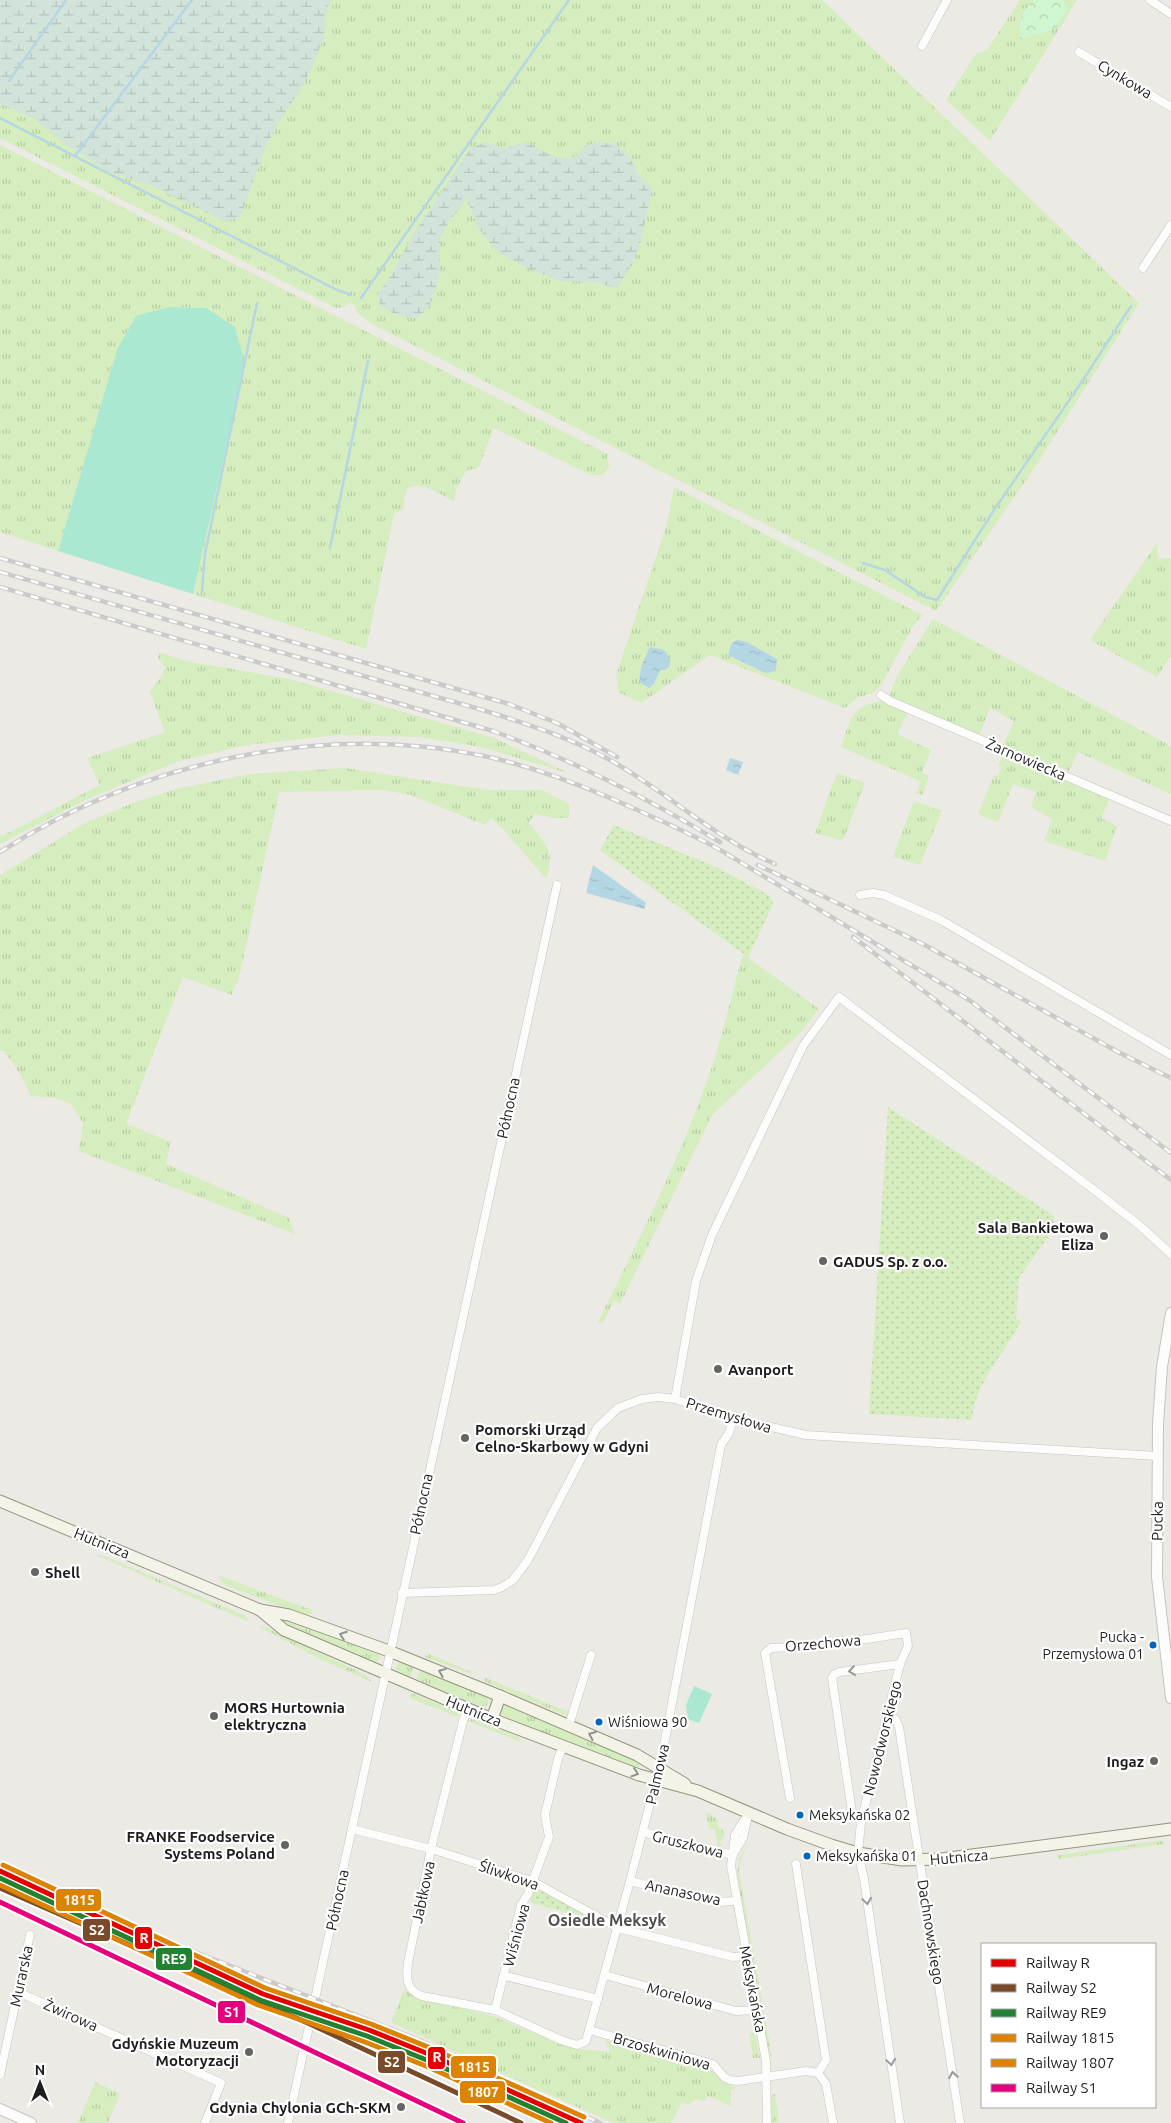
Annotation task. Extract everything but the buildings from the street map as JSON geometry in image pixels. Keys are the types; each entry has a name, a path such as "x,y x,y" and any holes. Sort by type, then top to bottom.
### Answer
{"main road":[{"name":"Hutnicza","path":"0,1501 260,1610 289,1615 389,1651 500,1696 637,1755 698,1791 830,1845 858,1853 883,1858 920,1860 991,1854 1171,1829"},
{"name":"Hutnicza","path":"260,1610 284,1630 468,1709 656,1780 698,1791"},
{"path":"492,1718 500,1696"}],"street":[{"path":"922,46 947,0"},
{"path":"1150,0 1171,14"},
{"name":"Cynkowa","path":"1078,52 1171,107"},
{"path":"1143,268 1171,224"},
{"path":"1163,238 1171,242"},
{"name":"Żarnowiecka","path":"881,695 890,701 1171,821"},
{"name":"Północna","path":"288,2123 556,885"},
{"path":"860,895 873,893 884,896 941,920 1171,1055"},
{"path":"675,1399 696,1281 712,1235 803,1046 839,997 1098,1193 1138,1224 1171,1254"},
{"name":"Pucka","path":"1171,1313 1162,1366 1157,1456 1157,1577 1171,1698"},
{"name":"Przemysłowa","path":"402,1593 494,1590 508,1585 528,1560 601,1424 618,1408 630,1403 658,1397 675,1399 776,1429 806,1435 1157,1456"},
{"name":"Palmowa","path":"495,2010 561,2040 577,2044 586,2041 618,1928 656,1780 721,1445 729,1433 734,1416"},
{"name":"Orzechowa","path":"790,1798 765,1652 771,1648 821,1646 906,1633 908,1646 900,1664"},
{"path":"570,1725 591,1655"},
{"name":"Nowodworskiego","path":"861,1822 852,1812 832,1678 840,1672 900,1664 861,1822 858,1853 864,1879 900,2123"},
{"name":"Jabłkowa","path":"468,1709 463,1721 432,1849 406,1973 408,1986 414,1993 495,2010"},
{"name":"Dachnowskiego","path":"889,1714 896,1720 899,1727 960,2123"},
{"name":"Wiśniowa","path":"495,2010 505,1976 521,1905 528,1894 549,1837 545,1815 558,1759 563,1746"},
{"name":"Meksykańska","path":"749,1813 735,1835 732,1878 766,2061 767,2123"},
{"name":"Śliwkowa","path":"352,1829 432,1849 532,1881 618,1928 733,1957 746,1956"},
{"name":"Gruszkowa","path":"643,1832 733,1855"},
{"path":"796,1864 825,2050 826,2060 818,2073 826,2084 832,2123"},
{"name":"Ananasowa","path":"630,1881 716,1902 736,1901"},
{"name":"Murarska","path":"0,2075 30,1936"},
{"name":"Morelowa","path":"605,1975 736,2011 756,2010"},
{"path":"505,1976 598,1999"},
{"name":"Żwirowa","path":"18,1992 221,2083 205,2123"},
{"name":"Brzoskwiniowa","path":"590,2030 713,2064 730,2080 738,2081 806,2071 818,2073"},
{"path":"0,2109 31,2123"}],"green space":[{"path":"0,0 822,0 1139,303 1035,467 936,611 374,325 357,313 355,306 350,303 344,307 336,308 0,138"},
{"path":"0,0 331,0 327,9 324,38 311,69 300,91 283,115 267,144 240,217 226,222 151,186 107,171 64,143 33,118 0,104"},
{"path":"1020,0 1077,0 990,141 946,100 976,54 987,50"},
{"path":"1034,0 1063,0 1068,8 1055,29 1020,40 1021,18"},
{"path":"485,142 504,148 526,142 549,154 565,158 579,153 585,146 599,142 616,144 630,158 638,174 652,189 641,241 633,263 617,288 594,282 560,281 520,265 495,250 478,227 466,197 448,223 440,239 440,270 436,289 429,307 417,318 398,315 380,306 377,295 392,274 412,236 471,148"},
{"path":"0,145 607,454 609,468 603,475 591,475 494,428 479,467 466,471 456,489 454,501 426,487 414,486 408,488 404,499 404,508 394,514 366,649 193,594 245,363 206,308 170,307 117,350 58,551 0,532"},
{"path":"170,307 206,308 235,327 245,363 193,594 58,551 117,350 136,316"},
{"path":"674,487 922,615 912,628 881,685 873,693 857,698 845,708 710,655 641,703 618,692 616,675 667,524"},
{"path":"1157,543 1158,559 1171,558 1171,656 1157,677 1090,640"},
{"path":"933,619 1171,746 1171,794 1078,752 1069,771 1003,746 1014,721 990,708 979,736 901,703 890,695 896,678"},
{"path":"159,652 186,661 290,679 494,738 571,774 481,747 420,737 339,735 246,745 179,761 85,800 0,844 0,833 2,836 100,785 87,758 165,732 150,692 162,675 165,667 158,659"},
{"path":"884,701 908,712 897,734 931,750 922,773 929,776 923,795 917,793 920,781 841,747 850,721 859,709"},
{"path":"1004,752 1110,798 1101,818 1117,826 1105,861 1044,841 1052,819 1031,807 1036,792 1013,784 998,822 978,814 994,775 998,776 1001,768 998,766"},
{"path":"345,768 488,790 541,790 569,804 569,818 553,818 535,814 529,822 544,843 549,854 550,861 546,879 504,830 491,818 485,825 411,795 384,790 279,792 238,983 235,985 232,995 183,977 126,1124 171,1142 166,1164 289,1218 295,1234 79,1151 83,1123 71,1104 56,1098 31,1096 21,1075 4,1051 0,1050 0,875 85,823 133,803 176,789 250,774"},
{"path":"837,773 865,783 843,841 815,833"},
{"path":"914,801 942,811 920,865 893,857"},
{"path":"614,825 716,867 770,896 773,904 748,957 600,850"},
{"path":"743,954 819,1009 800,1033 712,1115 620,1304 614,1300 603,1323 598,1322 630,1258 689,1128 714,1061"},
{"path":"888,1107 1054,1216 1054,1228 1019,1278 1016,1319 1021,1321 985,1380 974,1406 972,1420 869,1414"},
{"path":"96,1555 107,1557 246,1616 249,1622"},
{"path":"217,1575 312,1610 311,1615 296,1612 230,1587 223,1583"},
{"path":"268,1612 378,1654 380,1658 376,1662 372,1662 266,1614"},
{"path":"263,1626 366,1675 372,1682 320,1659 259,1627"},
{"path":"429,1654 472,1672 471,1674 425,1657"},
{"path":"401,1662 414,1667 410,1677 396,1670 396,1666"},
{"path":"420,1670 486,1697 489,1700 488,1705 483,1707 416,1679"},
{"path":"484,1677 569,1712 568,1716 485,1682"},
{"path":"694,1686 712,1694 699,1723 688,1719 686,1705"},
{"path":"412,1693 459,1713 458,1717 410,1698"},
{"path":"505,1705 600,1744 640,1763 638,1770 589,1752 500,1714 502,1707"},
{"path":"472,1719 518,1737 523,1743 468,1721"},
{"path":"706,1812 712,1814 718,1821 720,1829 723,1829 724,1836 720,1842 722,1844 720,1848 715,1830 709,1829"},
{"path":"1164,1840 1164,1844 1059,1859 1058,1855"},
{"path":"747,1843 739,1871 772,2057 770,2057 737,1876 739,1859"},
{"path":"537,1889 595,1917 595,1919 535,1904 531,1901 530,1897 533,1890"},
{"path":"404,1990 417,1997 436,2003 490,2015 570,2048 610,2052 605,2040 714,2072 723,2083 735,2087 735,2089 731,2090 731,2106 708,2096 705,2101 696,2099 688,2105 682,2102 671,2123 614,2123 391,2022"},
{"path":"749,2033 755,2033 760,2058 753,2058"},
{"path":"95,2082 120,2094 108,2123 78,2123"},
{"path":"775,2094 779,2123 772,2123 771,2096"}],"water":[{"path":"737,640 747,642 777,659 776,670 768,673 763,672 728,655 732,643"},
{"path":"650,647 664,650 670,658 669,667 665,670 660,670 654,684 649,688 640,683 640,673"},
{"path":"730,758 743,762 738,775 726,770"},
{"path":"593,865 646,903 644,909 586,893"}],"waterway":[{"path":"9,81 66,0"},
{"path":"75,156 192,0"},
{"path":"361,298 569,0"},
{"path":"0,118 339,291 350,294"},
{"path":"202,592 205,554 257,303"},
{"path":"863,563 885,570 925,597 937,600 994,510 1131,306"},
{"path":"330,548 368,361"}],"railway":[{"path":"0,558 509,704 557,723 617,757"},
{"path":"0,572 479,709 550,732 617,764 714,830 775,864"},
{"path":"0,587 493,731 581,767 665,810 720,842"},
{"path":"0,852 55,821 112,794 172,773 233,758 296,748 359,744 422,747 505,761 546,773 605,796 686,832 727,854 969,1000 1171,1153"},
{"path":"758,865 923,944 1120,1053 1171,1078"},
{"path":"853,937 1171,1180"},
{"path":"0,1863 118,1920 422,2041 600,2123"}],"rail line":[{"name":"1815","path":"3,1865 265,1988 371,2024 433,2049 584,2117"},
{"name":"R","path":"0,1871 263,1994 369,2030 431,2055 581,2123"},
{"name":"RE9","path":"0,1878 260,2000 367,2036 429,2061 566,2123"},
{"name":"1807","path":"0,1885 258,2005 365,2042 426,2066 551,2123"},
{"name":"S2","path":"0,1888 310,2024 521,2123"},
{"name":"S1","path":"0,1902 463,2123"}],"place":[{"name":"Sala Bankietowa Eliza","path":"1104,1236"},
{"name":"GADUS Sp. z o.o.","path":"823,1261"},
{"name":"Avanport","path":"718,1369"},
{"name":"Pomorski Urząd Celno-Skarbowy w Gdyni","path":"465,1438"},
{"name":"Shell","path":"35,1572"},
{"name":"Pucka - Przemysłowa 01","path":"1153,1645"},
{"name":"MORS Hurtownia elektryczna","path":"214,1716"},
{"name":"Wiśniowa 90","path":"599,1722"},
{"name":"Ingaz","path":"1154,1761"},
{"name":"Meksykańska 02","path":"800,1815"},
{"name":"FRANKE Foodservice Systems Poland","path":"285,1845"},
{"name":"Meksykańska 01","path":"807,1856"},
{"name":"Gdyńskie Muzeum Motoryzacji","path":"249,2052"},
{"name":"Gdynia Chylonia GCh-SKM","path":"401,2107"}],"district":[{"name":"Osiedle Meksyk","path":"607,1920"}]}
